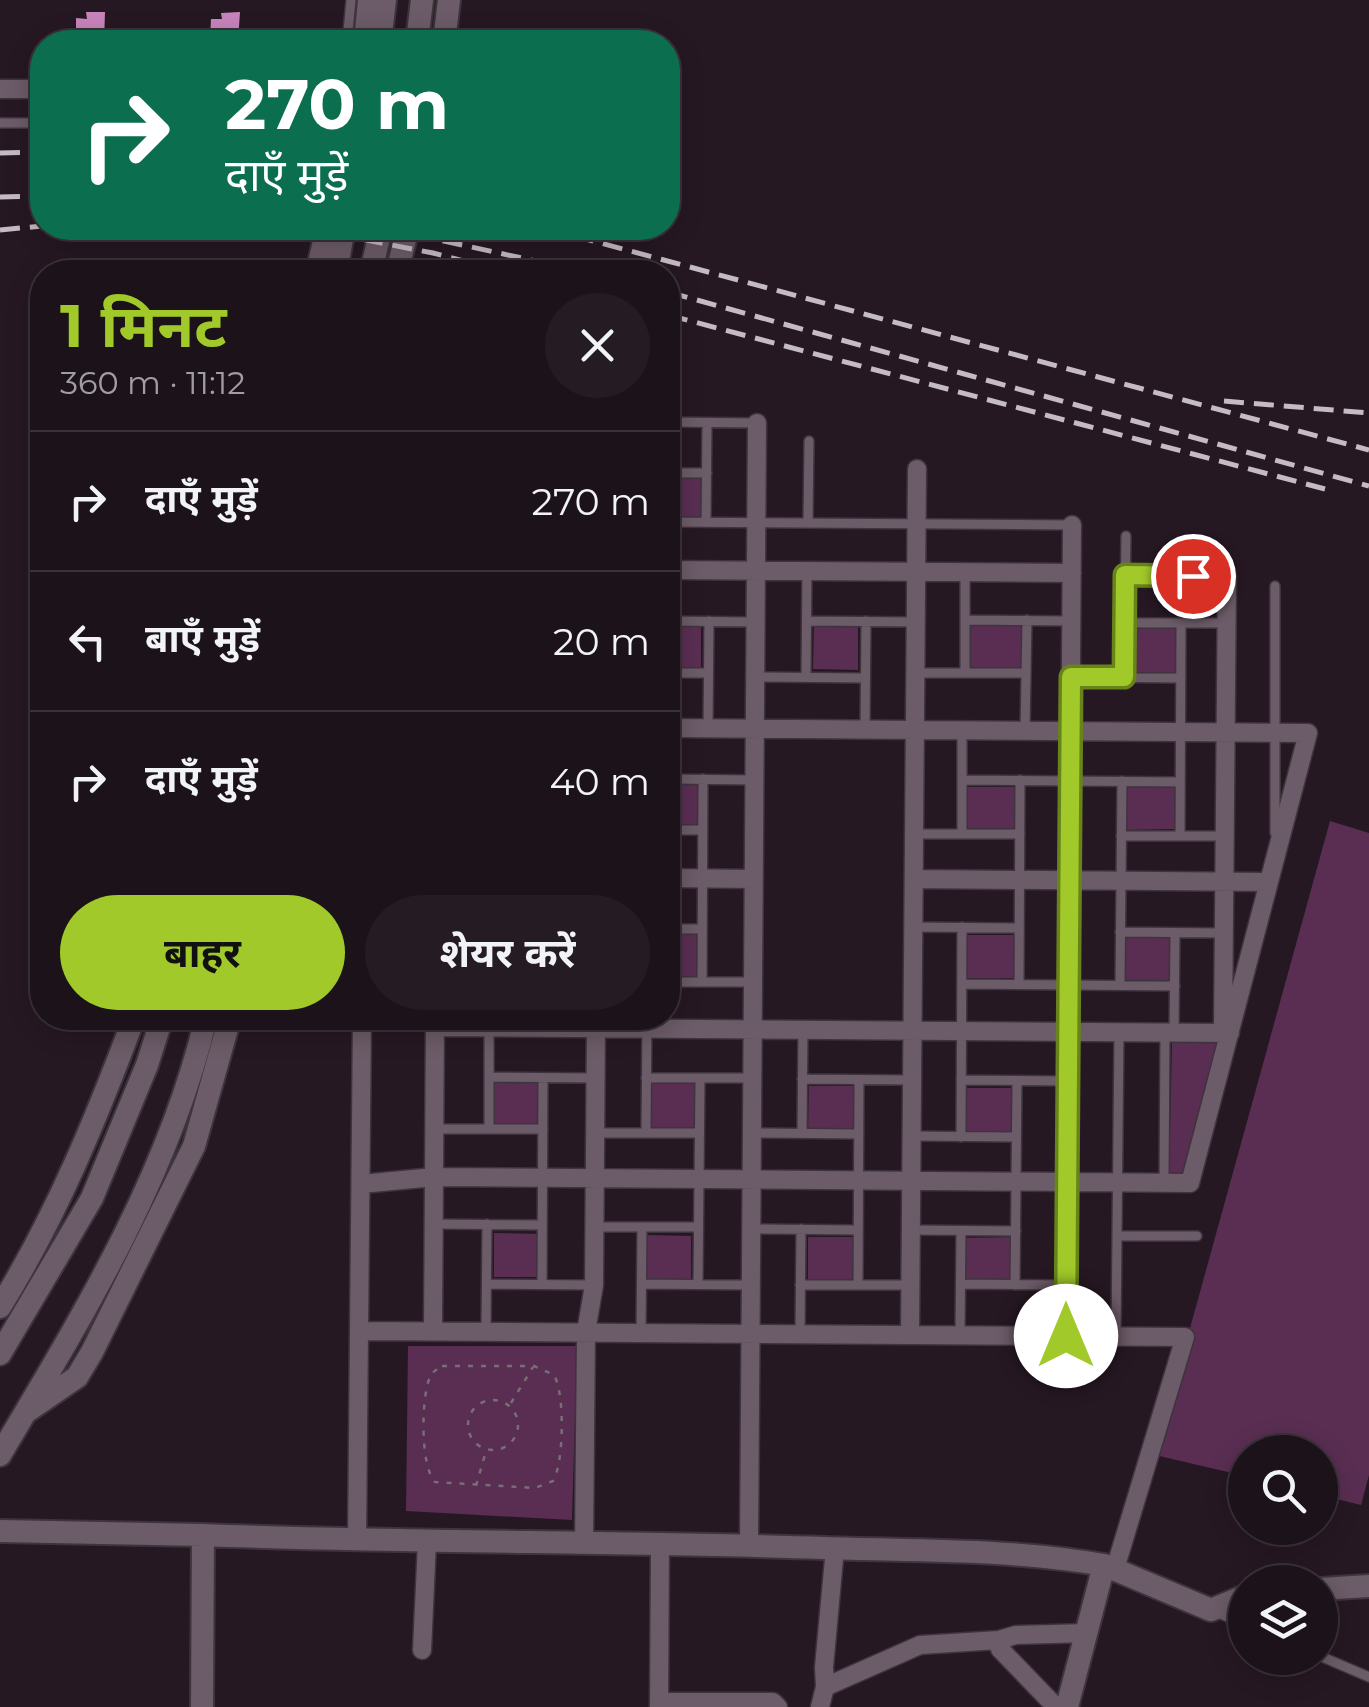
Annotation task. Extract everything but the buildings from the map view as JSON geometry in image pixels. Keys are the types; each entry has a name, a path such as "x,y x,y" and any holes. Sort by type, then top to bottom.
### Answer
{"street":[{"path":"365,30 369,0"},
{"path":"381,30 385,0"},
{"path":"418,30 422,0"},
{"path":"445,30 449,0"},
{"path":"0,89 30,89"},
{"path":"749,1545 757,423"},
{"path":"910,1334 917,469"},
{"path":"1066,1336 1072,525"},
{"path":"680,570 1072,573"},
{"path":"1226,1033 1227,576"},
{"path":"361,1184 434,1177 1190,1183 1226,1033 1308,733 680,728"},
{"path":"680,878 754,879"},
{"path":"914,879 1269,882"},
{"path":"680,1025 802,1030 1226,1033"},
{"path":"0,1307 24,1268 103,1102 130,1030"},
{"path":"0,1354 92,1198 158,1030"},
{"path":"0,1455 84,1316 170,1135 202,1030"},
{"path":"26,1411 77,1377 92,1352 194,1146 227,1030"},
{"path":"357,1541 362,1030"},
{"path":"433,1331 435,1030"},
{"path":"584,1544 586,1332 594,1284 596,1030"},
{"path":"359,1331 1185,1337 1086,1633 1067,1707"},
{"path":"0,1531 357,1541 749,1545 1052,1556 1110,1567 1211,1610 1228,1603"},
{"path":"202,1707 203,1535"},
{"path":"422,1650 427,1542"},
{"path":"660,1544 659,1704 773,1702 778,1707"},
{"path":"820,1707 825,1687 835,1548"},
{"path":"1338,1588 1369,1586"},
{"path":"825,1687 920,1645 998,1640 1016,1635 1086,1633"},
{"path":"998,1640 1000,1649 1056,1707"}],"lane":[{"path":"349,30 351,0"},
{"path":"0,123 30,123"},
{"path":"680,422 757,423"},
{"path":"706,522 707,423"},
{"path":"808,523 809,442"},
{"path":"680,473 707,474"},
{"path":"680,522 1072,525"},
{"path":"1124,677 1126,536"},
{"path":"806,677 807,571"},
{"path":"964,673 966,572"},
{"path":"1125,575 1227,576"},
{"path":"1275,586 1275,860"},
{"path":"965,620 1072,621"},
{"path":"1026,620 1026,731"},
{"path":"680,621 756,622"},
{"path":"708,728 709,621"},
{"path":"806,621 916,622"},
{"path":"864,730 866,621"},
{"path":"1125,623 1226,624"},
{"path":"1180,836 1181,623"},
{"path":"680,673 708,674"},
{"path":"915,673 1026,674"},
{"path":"755,677 865,678"},
{"path":"1071,677 1181,678"},
{"path":"962,730 962,834"},
{"path":"680,779 754,780"},
{"path":"702,982 703,779"},
{"path":"962,780 1180,782"},
{"path":"1019,985 1020,780"},
{"path":"1120,985 1122,781"},
{"path":"680,830 703,830"},
{"path":"914,834 1020,834"},
{"path":"1121,836 1225,836"},
{"path":"913,927 1019,928"},
{"path":"960,1137 962,928"},
{"path":"680,929 702,929"},
{"path":"1120,932 1224,933"},
{"path":"1164,1183 1175,933"},
{"path":"680,982 753,982"},
{"path":"962,984 1175,986"},
{"path":"489,1030 489,1129"},
{"path":"646,1133 647,1030"},
{"path":"802,1030 802,1134"},
{"path":"1116,1336 1118,1032"},
{"path":"489,1077 596,1078"},
{"path":"542,1284 543,1078"},
{"path":"646,1078 752,1078"},
{"path":"698,1284 700,1078"},
{"path":"802,1079 912,1080"},
{"path":"858,1285 860,1080"},
{"path":"961,1080 1068,1081"},
{"path":"1015,1285 1017,1081"},
{"path":"434,1128 542,1129"},
{"path":"596,1133 699,1134"},
{"path":"752,1133 859,1134"},
{"path":"912,1136 1016,1137"},
{"path":"434,1224 542,1225"},
{"path":"486,1331 487,1224"},
{"path":"595,1227 698,1227"},
{"path":"641,1333 642,1227"},
{"path":"751,1229 858,1230"},
{"path":"800,1334 801,1230"},
{"path":"911,1230 1016,1231"},
{"path":"960,1335 961,1231"},
{"path":"1117,1236 1196,1236"},
{"path":"486,1284 594,1284"},
{"path":"642,1284 750,1285"},
{"path":"800,1284 911,1286"},
{"path":"960,1284 1066,1285"},
{"path":"1211,1610 1228,1617"},
{"path":"1338,1663 1369,1676"}],"path":[{"path":"450,1365 534,1366 554,1375 560,1384 558,1474 547,1486 441,1484 428,1474 424,1462 426,1397 431,1374 450,1365"},
{"path":"510,1406 534,1366"},
{"path":"503,1401 510,1406 518,1420 516,1436 503,1448 487,1450 473,1441 468,1433 468,1416 479,1403 503,1401"},
{"path":"476,1486 487,1450"}],"shaded area":[{"path":"680,475 702,475 702,519 680,518"},
{"path":"680,623 701,623 701,667 680,667"},
{"path":"970,625 1021,625 1021,668 970,668"},
{"path":"814,626 858,626 858,670 813,669"},
{"path":"1126,629 1178,629 1178,672 1127,672"},
{"path":"680,783 697,783 697,827 680,826"},
{"path":"1124,786 1175,786 1175,829 1124,830"},
{"path":"965,787 1016,787 1016,830 965,830"},
{"path":"1330,821 1369,833 1369,1475 1361,1505 1338,1499 1338,1435 1228,1435 1228,1472 1155,1455"},
{"path":"680,934 697,934 697,978 680,977"},
{"path":"965,935 1016,935 1016,978 965,978"},
{"path":"1122,938 1173,938 1173,981 1122,981"},
{"path":"1172,1041 1223,1041 1186,1177 1169,1178"},
{"path":"495,1082 540,1083 539,1126 494,1126"},
{"path":"650,1083 694,1084 694,1127 649,1127"},
{"path":"809,1086 854,1086 853,1130 808,1130"},
{"path":"967,1088 1012,1088 1011,1132 966,1131"},
{"path":"494,1233 539,1234 538,1277 494,1277"},
{"path":"646,1235 691,1236 691,1279 646,1279"},
{"path":"808,1237 853,1237 853,1281 808,1281"},
{"path":"1013,1237 1013,1281 962,1281 962,1238"},
{"path":"408,1346 577,1346 572,1520 406,1511"}],"railway":[{"path":"0,153 30,152"},
{"path":"0,197 30,196"},
{"path":"0,230 30,227"},
{"path":"366,240 460,260"},
{"path":"439,240 531,260"},
{"path":"590,240 664,260"},
{"path":"680,264 1369,450"},
{"path":"680,295 1369,486"},
{"path":"680,318 1325,489"},
{"path":"1224,401 1369,413"}],"route":[{"path":"1066,1336 1071,677 1124,677 1125,575 1193,576"}]}
